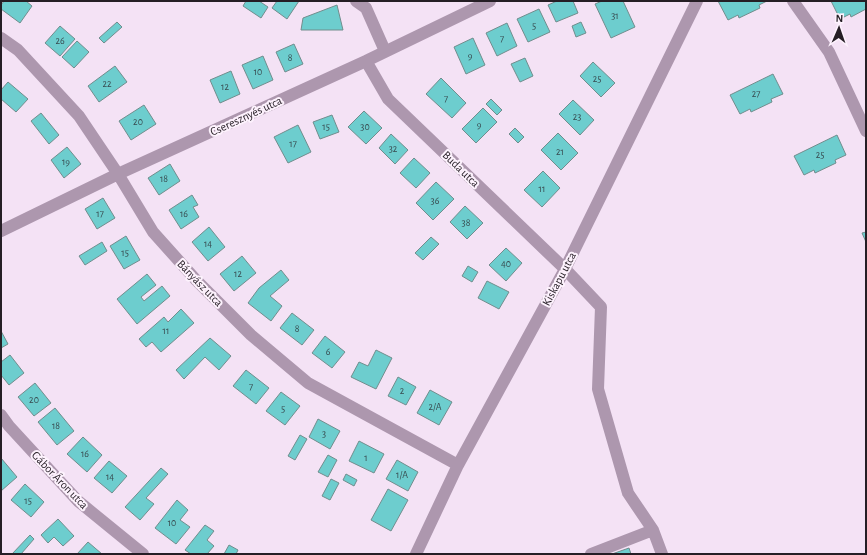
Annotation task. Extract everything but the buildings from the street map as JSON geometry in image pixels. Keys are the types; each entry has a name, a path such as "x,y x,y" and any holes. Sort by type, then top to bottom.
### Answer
{"street":[{"path":"356,1 366,8 385,51"},
{"name":"Cseresznyés utca","path":"1,231 118,174 366,61 490,1"},
{"name":"Kiskapu utca","path":"416,554 458,465 565,269 697,1"},
{"path":"793,1 829,52 866,131"},
{"name":"Bányász utca","path":"1,38 18,50 79,116 118,174 153,232 196,280 257,339 308,383 458,465"},
{"name":"Buda utca","path":"366,61 388,99 565,269 601,307 598,388 628,493 653,530 662,554"},
{"name":"Gábor Áron utca","path":"1,415 9,426 78,501 143,554"},
{"path":"591,554 653,530"}]}
